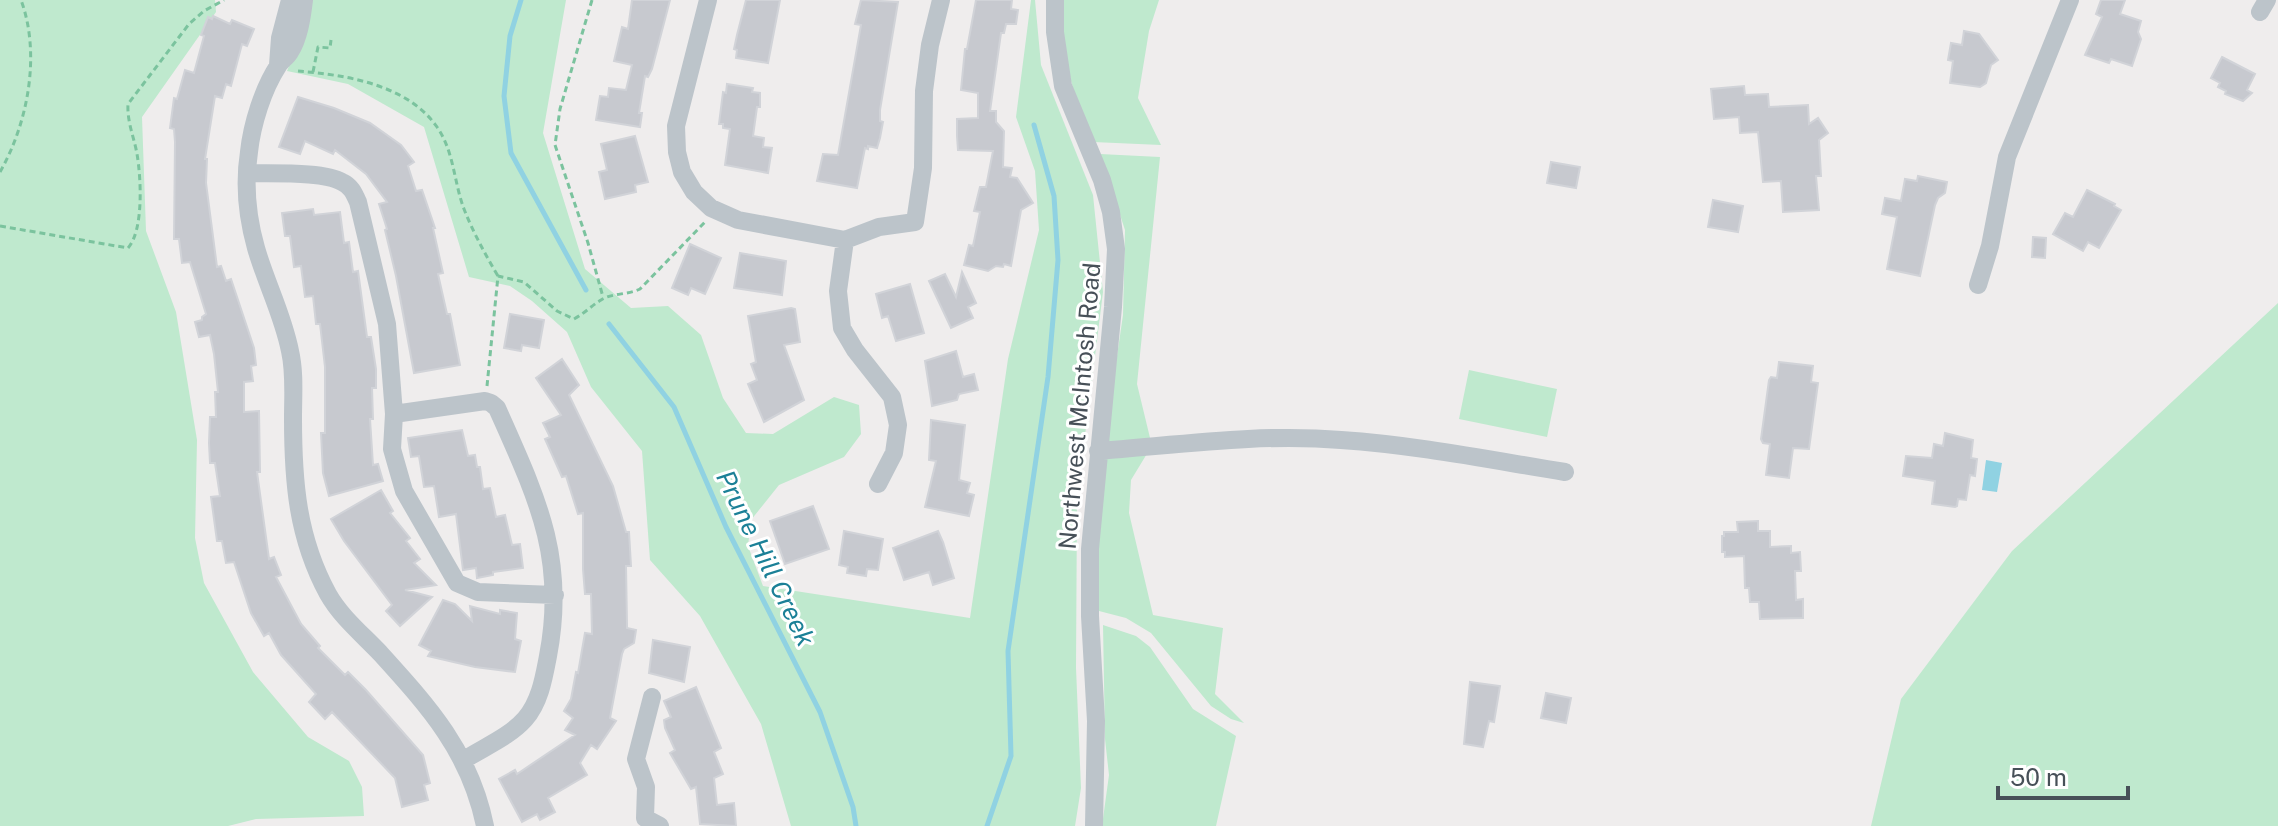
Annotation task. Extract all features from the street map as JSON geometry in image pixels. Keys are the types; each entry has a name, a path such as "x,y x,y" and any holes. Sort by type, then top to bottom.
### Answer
{"street":[{"path":"290,0 280,38 278,65 254,128 247,173 256,250 284,324 293,370 293,453 297,508 321,581 343,615 413,687 464,760 485,826"},
{"path":"278,65 290,53 302,17 304,0"},
{"path":"708,0 676,126 682,172 694,192 711,208 738,220 845,240 879,227 915,222 923,168 924,91 930,45 941,0"},
{"name":"Northwest McIntosh Road","path":"1055,0 1055,32 1063,86 1102,180 1111,212 1116,249 1090,563 1096,721 1094,826"},
{"path":"1978,285 1990,246 2007,157 2070,0"},
{"path":"247,173 330,177 346,183 353,191 387,324 394,414 392,449 404,491 457,583 478,592 555,595"},
{"path":"845,240 838,291 842,328 892,397 898,425 894,453 878,484"},
{"path":"394,414 485,401 497,408 538,502 549,544 555,595 544,676 537,699 526,718 512,731 464,760"},
{"path":"1098,451 1267,439 1339,439 1405,446 1565,472"},
{"path":"652,697 636,759 646,787 652,822"}],"path":[{"path":"0,172 14,146 27,92 30,23 21,0"},
{"path":"0,226 128,248 135,241 140,173 127,115 128,104 189,24 224,0"},
{"path":"592,0 560,109 555,145 603,297"},
{"path":"313,72 318,47 330,48 331,40"},
{"path":"278,65 296,70 341,74 374,83 416,106 437,127 449,153 463,207 498,276 485,401"},
{"path":"498,276 524,282 557,311 574,319 589,312 603,297 629,294 640,289 705,222 711,208"}],"green space":[{"path":"0,0 215,0 216,12 142,117 146,231 176,312 197,440 195,538 204,583 253,672 308,737 349,761 362,787 364,816 256,819 228,826 0,826"},
{"path":"308,0 566,0 543,133 585,269 631,308 668,306 701,335 723,398 746,433 773,434 834,397 859,405 861,434 844,457 779,485 751,520 748,546 763,586 970,618 1008,359 1039,230 1035,171 1016,117 1031,0 1035,0 1041,65 1093,195 1103,292 1077,499 1076,668 1081,788 1075,826 791,826 761,724 700,616 650,560 642,451 591,387 567,332 510,286 469,277 424,127 348,84 287,71 304,30"},
{"path":"1063,0 1159,0 1149,31 1138,98 1161,145 1093,142 1079,107 1065,55"},
{"path":"1100,154 1160,157 1137,384 1151,442 1104,445 1123,315 1125,230"},
{"path":"2278,303 2278,826 1871,826 1901,699 2012,551"},
{"path":"1469,370 1557,389 1547,437 1459,419"},
{"path":"1148,452 1131,480 1129,513 1153,615 1223,628 1215,694 1244,723 1211,706 1151,633 1126,618 1099,611 1097,568 1102,455"},
{"path":"1103,625 1136,636 1150,647 1193,709 1236,736 1216,826 1102,826 1109,775 1105,739"}],"water":[{"path":"1986,460 2002,463 1997,492 1982,490"}],"building":[{"path":"632,0 670,0 652,69 648,77 645,76 640,127 596,120 600,96 608,97 609,88 626,90 632,65 614,61 622,27 628,29"},
{"path":"746,0 780,0 768,63 736,58 737,50 734,49"},
{"path":"861,0 898,2 880,110 880,121 883,122 880,138 877,148 865,148 857,188 817,181 823,154 838,155 861,25 855,24"},
{"path":"976,0 1012,0 1011,9 1018,10 1016,24 1006,24 1004,33 1001,33 990,111 996,111 996,122 1004,131 1003,167 1012,168 1010,177 1017,178 1033,203 1021,210 1011,266 1004,264 988,271 964,265 969,245 973,246 980,212 974,211 980,187 986,187 993,151 958,150 957,136 957,119 978,118 978,93 961,90 965,49"},
{"path":"2101,0 2125,0 2120,14 2141,21 2138,32 2141,39 2132,66 2085,55 2102,17 2096,14"},
{"path":"213,16 230,24 232,20 254,29 247,46 242,44 231,86 226,84 222,98 215,96 205,159 217,267 221,266 226,281 231,279 254,348 256,365 251,366 253,381 244,382 244,412 259,411 260,472 257,472 269,559 274,557 281,575 276,577 301,624 320,646 318,648 345,675 348,672 366,690 423,755 430,783 424,785 428,800 402,807 395,778 332,712 325,719 309,702 316,694 281,655 269,633 264,636 251,613 234,562 226,563 222,541 217,541 211,497 220,496 215,463 210,463 209,443 210,417 216,417 215,392 218,392 214,354 210,335 199,337 195,322 202,320 206,314 190,262 182,263 179,239 174,239 175,142 174,129 170,128 174,98 177,99 185,70 194,73 204,36 201,35 208,17 212,19"},
{"path":"1964,31 1979,34 1998,60 1991,65 1986,83 1980,87 1950,83 1953,61 1948,60 1951,43 1962,45"},
{"path":"2222,57 2255,74 2247,90 2252,93 2243,101 2225,94 2226,91 2218,87 2220,83 2211,78"},
{"path":"727,84 753,88 752,92 760,93 753,136 764,138 763,147 772,148 768,173 725,165 730,129 719,124"},
{"path":"1744,86 1745,95 1768,94 1769,107 1808,105 1809,124 1818,118 1828,133 1819,140 1821,176 1816,176 1819,210 1783,212 1781,181 1763,182 1758,132 1740,133 1739,117 1714,119 1711,89"},
{"path":"298,97 370,123 401,145 414,162 408,166 416,191 422,190 435,228 443,273 438,274 460,365 414,373 387,229 379,204 387,202 366,174 335,150 333,154 305,141 300,154 279,147"},
{"path":"635,136 648,182 635,185 636,192 605,199 599,172 607,170 601,144"},
{"path":"1551,162 1580,167 1576,188 1547,183"},
{"path":"1918,176 1947,182 1945,193 1935,205 1920,276 1887,269 1897,217 1882,214 1885,198 1901,201 1905,179 1917,181"},
{"path":"2087,190 2121,210 2099,248 2088,242 2083,251 2053,234 2065,213 2073,217"},
{"path":"1713,200 1743,206 1738,232 1708,227"},
{"path":"313,209 314,215 340,212 344,243 349,242 353,272 358,271 367,337 371,337 376,369 376,388 372,388 373,419 370,419 373,465 378,464 383,481 329,496 323,473 321,433 325,433 325,367 320,324 316,324 313,296 305,297 301,266 294,267 290,236 285,236 282,213"},
{"path":"2033,237 2046,238 2045,258 2032,257"},
{"path":"690,244 721,258 705,294 691,288 688,295 672,288"},
{"path":"740,253 786,261 782,295 734,288"},
{"path":"962,272 976,303 968,307 973,318 951,328 929,281 945,274 956,297"},
{"path":"910,284 924,333 896,341 888,316 882,318 876,294"},
{"path":"795,309 800,342 784,345 804,400 764,422 748,384 757,380 751,364 756,362 748,316"},
{"path":"510,314 544,320 539,348 522,345 521,351 504,348"},
{"path":"956,351 963,377 974,374 978,390 959,394 957,400 932,406 925,361"},
{"path":"562,359 579,385 569,395 613,486 626,532 629,532 631,566 626,566 627,628 636,630 634,643 622,654 610,718 616,721 597,749 591,745 580,763 587,775 548,798 555,812 540,820 537,814 522,822 499,779 515,770 517,774 575,735 565,730 573,718 564,711 571,699 578,673 585,633 592,634 591,594 585,594 583,569 583,513 578,514 566,476 562,477 545,439 550,437 543,423 561,415 536,378"},
{"path":"1779,362 1813,366 1811,382 1818,383 1809,449 1793,448 1789,478 1766,475 1770,444 1763,443 1761,439 1769,380 1771,377 1777,378"},
{"path":"931,420 965,425 959,480 970,483 967,493 974,495 969,516 925,507 936,461 929,460"},
{"path":"462,430 468,456 475,455 477,467 480,467 483,489 490,488 496,517 505,515 512,545 520,544 523,568 493,572 493,575 477,578 476,568 463,570 456,514 439,517 434,486 424,487 419,456 411,457 408,438"},
{"path":"1945,433 1973,440 1971,458 1977,459 1975,476 1970,475 1966,500 1958,499 1955,507 1932,504 1935,481 1903,476 1906,456 1932,458 1934,444 1943,446"},
{"path":"381,490 393,511 390,513 410,538 406,541 420,559 414,563 436,585 405,590 432,597 400,626 386,611 392,605 331,519"},
{"path":"813,506 829,549 785,564 770,521"},
{"path":"1758,521 1758,531 1770,531 1770,547 1791,546 1791,553 1800,552 1801,571 1795,571 1796,600 1803,599 1803,618 1760,619 1759,602 1750,602 1749,588 1745,588 1744,556 1725,557 1725,552 1722,552 1724,532 1738,532 1737,522"},
{"path":"844,531 883,539 878,570 867,569 866,576 847,573 848,567 839,565"},
{"path":"938,531 954,578 933,585 929,572 904,580 893,548"},
{"path":"443,600 455,604 472,621 470,606 500,614 500,610 517,613 515,639 521,641 515,672 428,656 431,651 419,645"},
{"path":"653,640 690,647 684,682 649,673"},
{"path":"1470,682 1500,686 1494,722 1489,721 1483,747 1464,744"},
{"path":"696,687 721,748 714,752 723,774 714,778 717,805 734,803 736,826 700,824 696,787 691,789 670,753 675,750 665,728 664,720 671,717 664,701"},
{"path":"1546,693 1571,698 1566,723 1541,718"}],"waterway":[{"name":"Prune Hill Creek","path":"521,0 510,36 504,96 511,153 586,290"},
{"path":"987,826 1011,756 1008,651 1048,377 1058,260 1054,196 1034,125"},
{"name":"Prune Hill Creek","path":"609,324 674,407 726,527 820,712 853,807 856,826"}]}
